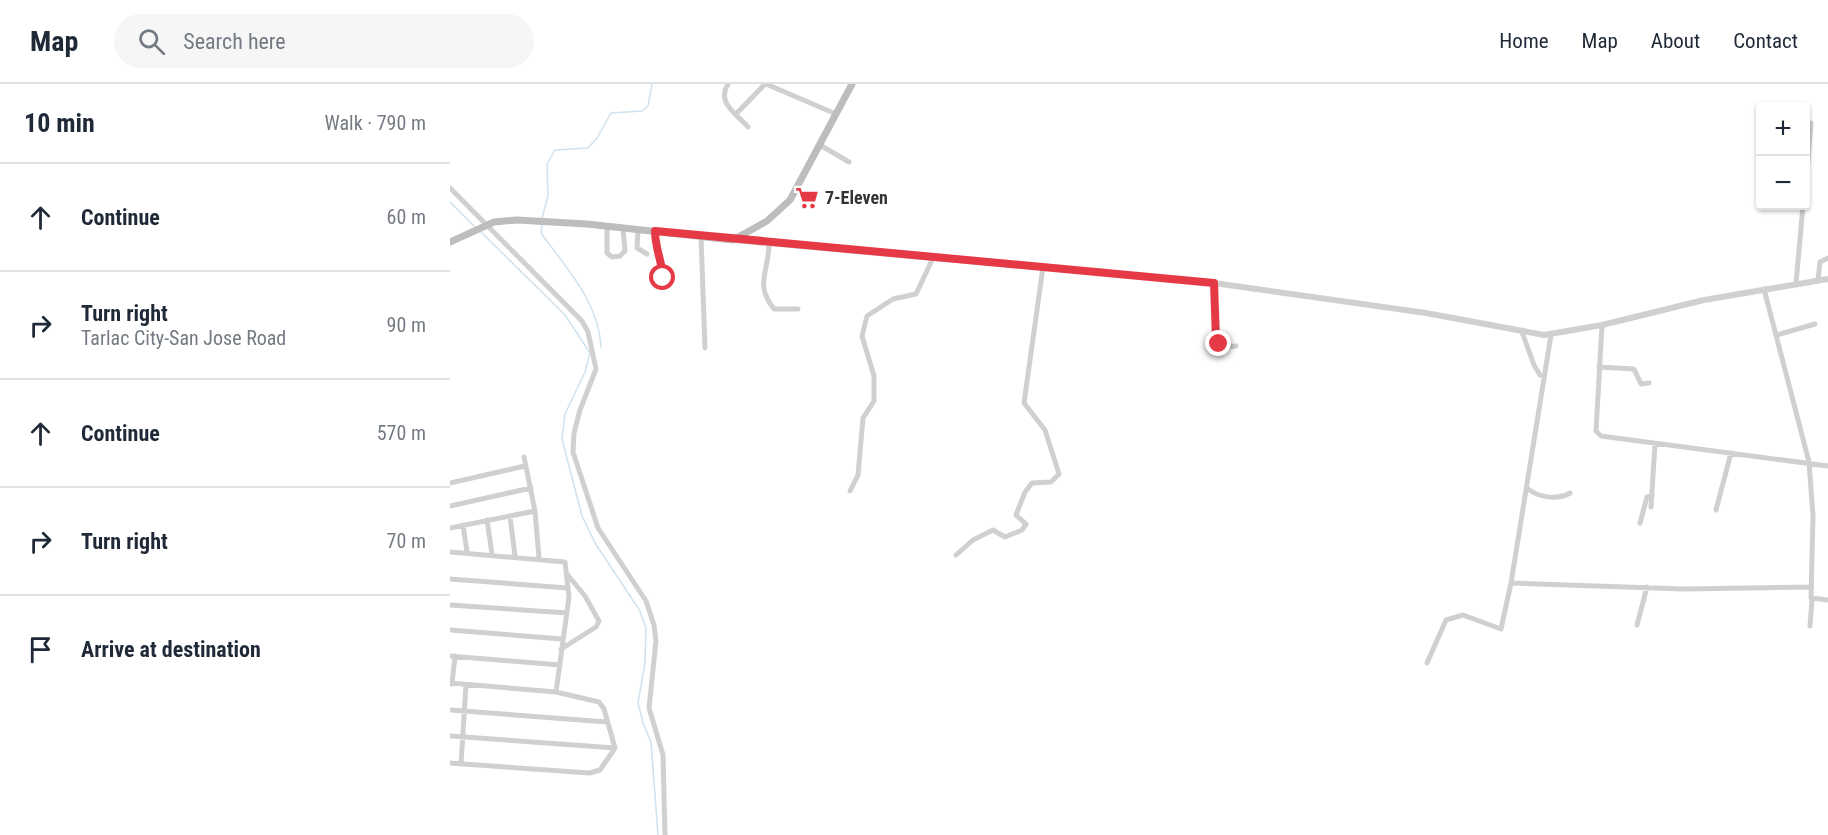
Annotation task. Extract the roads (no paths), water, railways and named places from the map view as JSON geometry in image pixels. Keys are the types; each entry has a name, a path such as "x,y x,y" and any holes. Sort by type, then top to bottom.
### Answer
{"main road":[{"path":"450,242 486,225 517,220 607,226 733,240 779,212 796,191 852,84"}],"street":[{"path":"728,84 724,98 748,127"},
{"path":"736,114 766,84 837,114"},
{"path":"1808,156 1811,123"},
{"path":"820,145 849,162"},
{"path":"450,188 582,321 588,332 596,369 580,410 574,433 573,452 598,528 646,601 654,625 656,641 649,708 663,755 665,835"},
{"path":"1796,284 1803,210"},
{"path":"607,226 607,253 612,257 620,256 625,251 623,228"},
{"path":"638,230 637,248 646,254"},
{"path":"655,231 656,247 662,258 663,278"},
{"path":"701,236 705,348"},
{"path":"733,240 1214,283 1426,313 1522,332 1551,335 1704,300 1828,279"},
{"path":"769,243 768,268 762,286 763,293 774,309 798,309"},
{"path":"850,491 858,475 863,418 874,401 874,376 862,336 867,316 893,299 916,294 933,258"},
{"path":"1818,280 1820,262 1828,258"},
{"path":"956,555 974,540 993,530 1005,537 1022,530 1026,524 1016,515 1029,486 1035,482 1051,482 1059,474 1045,430 1024,403 1043,267"},
{"path":"1214,283 1216,340 1225,346 1236,346"},
{"path":"1764,289 1809,462 1813,516 1810,626"},
{"path":"1777,335 1815,324"},
{"path":"1602,325 1598,433 1604,437 1828,466"},
{"path":"1522,332 1540,375"},
{"path":"1427,663 1446,620 1463,615 1501,630 1511,583 1551,335"},
{"path":"1599,367 1634,369 1641,384 1649,383"},
{"path":"1651,507 1655,444"},
{"path":"1716,510 1731,453"},
{"path":"524,457 535,511 539,558"},
{"path":"450,483 525,466"},
{"path":"450,506 531,488"},
{"path":"1527,488 1546,496 1558,497 1570,493"},
{"path":"1640,523 1647,497 1652,496"},
{"path":"450,528 535,511"},
{"path":"510,516 515,556"},
{"path":"488,520 492,554"},
{"path":"463,525 467,552"},
{"path":"450,552 564,561 568,588 567,613 556,692"},
{"path":"561,649 596,627 599,621 585,596 567,574"},
{"path":"450,579 568,588"},
{"path":"1511,583 1719,590 1811,587"},
{"path":"1637,625 1647,587"},
{"path":"1812,600 1828,600"},
{"path":"450,604 567,613"},
{"path":"450,630 562,639"},
{"path":"560,665 453,656 451,683 556,692 599,702 615,748"},
{"path":"461,764 466,685"},
{"path":"450,710 607,722"},
{"path":"450,736 615,748"},
{"path":"450,763 590,773 600,770 615,748"}],"waterway":[{"path":"542,218 548,196 547,164 555,150 588,148 597,138 611,113 642,111 648,106 652,84"},
{"path":"450,202 475,227"},
{"path":"542,223 541,233 588,300 599,331 601,347"},
{"path":"481,232 565,315 590,353 585,372 565,414 562,439 582,516 595,543 640,611 646,628 645,663 638,703 651,742 658,835"}],"place":[{"name":"7-Eleven","path":"807,198"}]}
